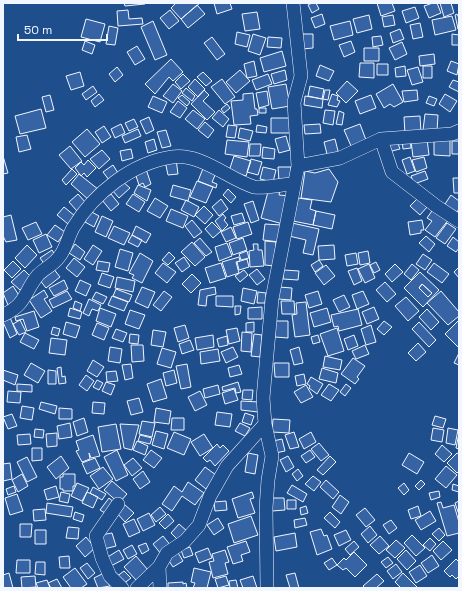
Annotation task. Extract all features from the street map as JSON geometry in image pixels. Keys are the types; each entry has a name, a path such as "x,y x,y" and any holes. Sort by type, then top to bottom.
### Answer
{"street":[{"path":"267,588 266,508 268,480 272,456 265,424 262,398 272,298 293,184 298,166 294,102 301,76 293,3"},
{"path":"298,166 340,158 381,139 452,134 459,131"},
{"path":"381,139 392,172 436,206 459,221"},
{"path":"3,315 18,306 26,297 29,289 39,275 58,258 73,228 109,185 153,162 174,157 192,160 208,165 256,188 293,184"},
{"path":"137,588 160,566 167,553 186,541 199,525 210,496 227,466 265,424"},
{"path":"118,504 96,536 102,558 110,576 122,588"},
{"path":"160,566 160,588"}],"building":[{"path":"124,3 145,3 145,4 125,6"},
{"path":"176,3 200,3 181,19 171,8"},
{"path":"214,3 230,3 232,9 217,14"},
{"path":"316,3 319,9 312,13 308,5"},
{"path":"377,3 392,3 395,11 381,16"},
{"path":"437,3 441,13 429,18 424,6"},
{"path":"440,3 451,3 454,13 444,17"},
{"path":"197,5 205,14 188,28 181,19"},
{"path":"415,7 419,18 406,23 402,11"},
{"path":"128,10 129,19 142,18 143,24 118,26 117,11"},
{"path":"170,10 179,21 169,29 160,18"},
{"path":"257,12 260,29 245,31 242,14"},
{"path":"322,14 325,24 315,28 311,18"},
{"path":"457,14 459,18 458,29 455,15"},
{"path":"369,15 372,29 357,33 353,19"},
{"path":"393,15 395,25 384,27 382,17"},
{"path":"452,16 456,30 435,35 432,20"},
{"path":"86,19 105,24 100,42 81,37"},
{"path":"153,21 167,55 155,60 141,27"},
{"path":"350,21 353,35 334,40 330,26"},
{"path":"420,23 423,37 413,39 410,25"},
{"path":"109,26 118,28 115,45 106,44"},
{"path":"400,29 404,39 393,43 390,33"},
{"path":"237,32 250,35 247,47 235,44"},
{"path":"253,34 266,38 260,55 248,51"},
{"path":"302,34 313,34 313,48 302,49"},
{"path":"452,34 459,35 459,45 452,45"},
{"path":"381,36 383,45 373,47 372,37"},
{"path":"212,37 225,54 217,60 204,43"},
{"path":"268,37 282,38 281,48 267,47"},
{"path":"85,41 95,45 92,54 82,50"},
{"path":"351,41 355,52 344,57 339,45"},
{"path":"402,42 407,54 395,60 389,48"},
{"path":"137,46 145,59 135,65 127,52"},
{"path":"364,48 379,48 379,61 364,61"},
{"path":"282,51 286,66 264,72 260,58"},
{"path":"434,54 435,64 420,66 419,56"},
{"path":"171,59 183,72 173,81 169,77 155,94 145,84"},
{"path":"254,61 257,76 247,78 244,64"},
{"path":"451,61 459,64 457,75 447,71"},
{"path":"360,63 374,63 374,78 359,77"},
{"path":"377,64 388,64 388,75 377,75"},
{"path":"320,65 334,71 329,81 316,76"},
{"path":"405,66 406,76 396,77 395,68"},
{"path":"423,66 432,66 432,78 423,78"},
{"path":"117,67 123,75 115,82 109,74"},
{"path":"418,67 423,82 412,85 407,70"},
{"path":"240,70 250,81 236,93 226,82"},
{"path":"285,70 287,80 274,84 271,74"},
{"path":"80,72 84,86 71,90 66,76"},
{"path":"203,72 212,81 206,86 197,77"},
{"path":"183,74 190,81 181,89 175,82"},
{"path":"268,74 272,84 256,90 252,80"},
{"path":"195,79 205,89 198,97 188,87"},
{"path":"222,79 235,97 225,104 211,87"},
{"path":"453,80 459,82 459,92 449,87"},
{"path":"347,81 358,91 346,103 336,93"},
{"path":"173,84 182,91 173,103 163,96"},
{"path":"286,84 290,106 272,109 268,87"},
{"path":"393,84 403,102 394,107 390,104 384,108 376,94"},
{"path":"93,86 97,92 86,100 82,94"},
{"path":"310,86 324,89 322,99 308,96"},
{"path":"186,88 195,96 192,101 182,93"},
{"path":"204,90 209,95 203,101 215,112 207,120 191,104"},
{"path":"325,90 330,90 328,100 323,99"},
{"path":"417,90 418,100 404,102 402,91"},
{"path":"267,91 269,105 259,108 256,93"},
{"path":"253,93 255,109 257,109 258,115 250,116 251,124 234,125 231,101 243,100 243,94"},
{"path":"99,94 104,100 95,107 91,101"},
{"path":"332,94 338,96 337,100 340,101 337,107 328,105"},
{"path":"445,94 457,101 450,112 439,104"},
{"path":"50,95 54,110 46,112 42,97"},
{"path":"182,95 190,102 187,106 178,98"},
{"path":"371,95 376,108 360,114 355,101"},
{"path":"153,96 167,102 162,113 148,107"},
{"path":"305,96 323,99 322,108 304,105"},
{"path":"429,96 437,99 434,106 426,103"},
{"path":"178,101 187,108 180,118 170,112"},
{"path":"227,104 230,108 224,113 221,109"},
{"path":"259,108 266,108 266,113 259,113"},
{"path":"41,109 46,128 20,134 15,116"},
{"path":"193,110 205,119 197,129 185,119"},
{"path":"219,110 229,119 223,127 212,118"},
{"path":"325,110 335,111 333,125 323,123"},
{"path":"339,111 344,113 342,125 336,124"},
{"path":"425,114 438,115 437,131 423,130"},
{"path":"420,116 421,133 405,134 404,117"},
{"path":"149,117 154,130 146,134 140,121"},
{"path":"271,118 291,118 291,133 271,133"},
{"path":"134,119 138,127 129,131 125,123"},
{"path":"205,122 214,130 208,138 198,130"},
{"path":"121,124 125,133 115,138 111,129"},
{"path":"320,124 321,133 305,134 304,125"},
{"path":"360,124 366,140 351,146 344,130"},
{"path":"228,125 237,126 235,138 226,137"},
{"path":"257,125 267,127 266,133 256,132"},
{"path":"104,126 111,137 102,143 95,132"},
{"path":"240,128 253,131 250,141 238,138"},
{"path":"87,129 100,144 85,157 72,142"},
{"path":"138,129 141,136 125,143 122,136"},
{"path":"166,130 171,146 162,148 157,132"},
{"path":"27,135 31,149 19,152 16,137"},
{"path":"286,136 290,150 279,153 275,139"},
{"path":"434,137 450,137 450,156 434,155"},
{"path":"396,138 400,149 388,152 384,141"},
{"path":"410,138 411,148 403,149 402,139"},
{"path":"154,139 157,150 148,153 145,142"},
{"path":"335,139 339,155 328,158 324,142"},
{"path":"427,139 429,155 413,157 411,141"},
{"path":"227,140 249,142 247,157 225,154"},
{"path":"452,141 459,141 459,154 452,154"},
{"path":"250,144 261,144 260,156 249,156"},
{"path":"70,146 82,161 71,169 59,155"},
{"path":"263,147 275,149 274,159 262,158"},
{"path":"131,149 133,158 122,161 120,151"},
{"path":"102,150 110,159 99,169 90,159"},
{"path":"3,156 8,173 3,174"},
{"path":"234,156 251,161 246,176 229,171"},
{"path":"410,157 415,171 407,174 402,160"},
{"path":"424,157 427,168 416,172 412,160"},
{"path":"176,159 178,174 168,175 165,161"},
{"path":"251,159 262,162 258,175 247,172"},
{"path":"88,160 96,168 87,177 84,173 81,176 75,168 81,162 84,165"},
{"path":"113,165 118,173 109,180 103,172"},
{"path":"204,166 217,171 212,182 217,184 216,188 198,181"},
{"path":"263,167 276,170 273,182 260,179"},
{"path":"278,167 291,167 291,180 279,181"},
{"path":"72,169 77,174 66,185 62,180"},
{"path":"146,169 151,184 145,187 143,183 139,185 135,173"},
{"path":"329,169 338,182 331,202 301,198 305,171 315,173"},
{"path":"425,171 428,179 414,184 411,176"},
{"path":"79,174 99,190 90,201 71,184"},
{"path":"453,178 459,178 459,193 454,193"},
{"path":"122,181 130,188 119,198 112,190"},
{"path":"197,181 213,187 206,203 190,197"},
{"path":"138,185 151,190 147,201 134,193"},
{"path":"173,185 191,190 188,201 170,196"},
{"path":"269,188 280,190 279,195 290,196 283,224 261,218"},
{"path":"228,189 236,197 231,203 223,195"},
{"path":"78,194 86,203 77,211 69,202"},
{"path":"111,194 119,204 111,211 102,200"},
{"path":"133,194 145,202 139,212 126,204"},
{"path":"451,195 459,201 459,209 455,215 443,207"},
{"path":"155,198 168,206 160,218 147,211"},
{"path":"298,198 312,200 310,209 316,211 313,225 293,221"},
{"path":"418,198 428,206 420,215 410,206"},
{"path":"221,199 228,209 219,216 212,207"},
{"path":"186,200 199,207 194,217 181,210"},
{"path":"253,201 259,220 251,223 244,204"},
{"path":"204,206 213,215 205,224 195,215"},
{"path":"64,207 75,216 68,224 57,215"},
{"path":"434,208 449,219 435,237 425,230 432,221 427,218"},
{"path":"171,209 188,216 183,228 166,221"},
{"path":"90,211 99,216 94,227 85,222"},
{"path":"316,211 335,215 332,229 313,225"},
{"path":"242,213 245,222 234,225 231,216"},
{"path":"223,214 226,218 224,220 228,225 222,231 215,221"},
{"path":"11,215 17,240 6,242 3,236 3,217"},
{"path":"102,216 113,221 106,237 95,232"},
{"path":"192,220 202,232 194,238 185,226"},
{"path":"422,220 424,230 421,230 421,233 410,235 408,222"},
{"path":"36,222 42,234 28,240 22,228"},
{"path":"212,222 221,231 213,238 205,229"},
{"path":"248,222 252,234 237,239 233,227"},
{"path":"292,223 319,229 313,255 303,253 306,240 289,236"},
{"path":"447,223 456,229 445,244 436,238"},
{"path":"265,224 281,225 279,242 263,240"},
{"path":"55,225 65,232 58,242 47,235"},
{"path":"114,226 130,233 124,245 108,238"},
{"path":"136,226 151,234 146,243 132,235"},
{"path":"231,227 236,238 226,242 221,232"},
{"path":"46,234 52,247 39,253 33,240"},
{"path":"132,235 142,240 138,247 128,242"},
{"path":"426,236 435,244 429,252 419,243"},
{"path":"453,237 459,242 459,248 456,252 447,246"},
{"path":"200,238 212,252 206,256 194,243"},
{"path":"243,238 247,250 233,255 229,243"},
{"path":"265,241 276,242 274,266 265,265"},
{"path":"192,242 205,257 195,266 181,252"},
{"path":"227,243 232,256 219,261 215,247"},
{"path":"75,244 85,252 80,260 69,253"},
{"path":"253,244 258,244 258,250 262,250 264,266 250,267 249,251 254,250"},
{"path":"27,245 37,255 25,268 15,258"},
{"path":"93,245 102,251 93,265 84,259"},
{"path":"334,245 335,259 319,260 318,246"},
{"path":"120,249 133,253 128,271 115,267"},
{"path":"52,250 56,257 45,265 40,258"},
{"path":"247,251 249,258 241,260 239,254"},
{"path":"368,251 370,263 360,265 358,253"},
{"path":"169,252 175,258 168,265 162,260"},
{"path":"140,253 153,261 142,283 132,278 134,275 129,273"},
{"path":"356,253 358,264 347,266 345,255"},
{"path":"423,254 432,260 425,270 416,264"},
{"path":"184,257 190,266 182,272 175,263"},
{"path":"239,257 240,261 236,262 239,273 227,277 222,262"},
{"path":"74,258 85,267 77,277 66,268"},
{"path":"247,259 249,267 239,270 237,262"},
{"path":"319,260 323,266 315,272 311,265"},
{"path":"13,261 21,269 12,278 4,270"},
{"path":"98,261 110,263 108,272 96,270"},
{"path":"376,262 380,270 374,273 370,265"},
{"path":"163,263 176,272 167,283 155,273"},
{"path":"221,263 226,278 210,283 205,268"},
{"path":"434,263 449,274 442,283 427,272"},
{"path":"369,264 375,278 365,283 358,269"},
{"path":"395,264 403,272 392,282 385,274"},
{"path":"412,264 419,270 411,280 404,274"},
{"path":"326,265 335,276 324,285 315,273"},
{"path":"53,268 60,277 46,288 39,279"},
{"path":"357,268 362,281 354,285 348,271"},
{"path":"458,268 459,269 459,278 454,272"},
{"path":"257,269 265,279 257,285 249,275"},
{"path":"24,270 32,278 20,290 11,282"},
{"path":"244,270 248,275 240,282 235,276"},
{"path":"284,270 299,271 298,280 283,279"},
{"path":"420,272 439,290 423,307 404,288","holes":["422,284 432,293 428,297 419,288"]},
{"path":"102,273 114,277 110,288 98,284"},
{"path":"192,274 201,283 191,293 182,284"},
{"path":"117,277 135,281 133,292 115,288"},
{"path":"64,280 68,289 54,296 49,288"},
{"path":"80,280 91,285 86,296 75,291"},
{"path":"385,282 396,294 387,302 376,290"},
{"path":"422,284 432,293 428,297 419,288"},
{"path":"13,286 20,297 8,305 3,293"},
{"path":"142,287 155,292 148,308 135,302"},
{"path":"215,287 216,294 207,296 206,306 198,305 200,290"},
{"path":"279,287 292,288 291,300 278,299"},
{"path":"243,288 257,291 254,304 241,301"},
{"path":"116,289 132,295 129,302 113,296"},
{"path":"44,290 48,297 44,299 52,311 41,318 29,300"},
{"path":"67,291 72,299 53,308 49,300"},
{"path":"164,291 172,297 161,311 153,305"},
{"path":"318,291 322,304 309,308 305,295"},
{"path":"363,291 369,304 357,309 352,295"},
{"path":"441,291 459,312 459,316 448,325 427,303"},
{"path":"96,292 107,297 103,304 92,299"},
{"path":"258,292 266,293 265,303 257,303"},
{"path":"344,295 350,307 339,312 333,300"},
{"path":"112,296 128,302 124,311 108,305"},
{"path":"216,296 233,296 233,307 216,306"},
{"path":"406,297 419,311 408,321 395,306"},
{"path":"89,299 101,305 98,311 92,309 89,316 83,313"},
{"path":"75,301 82,304 80,311 73,308"},
{"path":"281,301 294,301 295,314 282,314"},
{"path":"306,302 310,335 295,337 292,315 297,314 296,303"},
{"path":"235,306 241,306 240,314 235,315"},
{"path":"262,307 262,319 248,319 248,308"},
{"path":"374,307 379,319 367,324 362,312"},
{"path":"70,308 82,312 80,319 68,316"},
{"path":"100,308 116,314 111,327 96,321"},
{"path":"327,308 331,322 314,327 310,313"},
{"path":"358,309 362,325 339,331 338,326 334,327 331,315"},
{"path":"427,309 439,322 431,330 419,317"},
{"path":"130,310 145,315 139,329 125,324"},
{"path":"34,311 39,327 27,331 23,319 16,321 15,317"},
{"path":"9,315 17,334 10,338 3,322 3,317"},
{"path":"20,320 26,332 19,335 13,324"},
{"path":"459,320 459,347 458,347 445,334"},
{"path":"275,321 288,321 288,338 275,337"},
{"path":"384,321 392,327 384,335 377,329"},
{"path":"66,322 80,326 76,338 63,334"},
{"path":"254,322 254,332 246,332 246,323"},
{"path":"419,322 436,340 429,347 412,329"},
{"path":"97,323 109,328 104,340 92,335"},
{"path":"185,325 189,338 178,342 174,328"},
{"path":"371,325 376,342 366,345 361,329"},
{"path":"53,327 60,329 58,336 51,334"},
{"path":"237,328 240,341 229,344 226,330"},
{"path":"337,328 344,351 328,356 320,334"},
{"path":"116,329 127,333 123,342 112,338"},
{"path":"153,330 166,332 163,347 151,345"},
{"path":"242,332 252,333 251,352 241,351"},
{"path":"25,333 39,340 34,349 20,342"},
{"path":"130,334 139,335 138,344 129,343"},
{"path":"254,334 262,335 260,357 251,356"},
{"path":"213,335 214,347 197,350 195,338"},
{"path":"318,335 320,342 313,344 311,337"},
{"path":"354,335 358,346 348,350 344,339"},
{"path":"227,336 228,345 219,347 217,339"},
{"path":"51,338 67,340 65,355 49,353"},
{"path":"190,340 194,350 182,354 179,344"},
{"path":"418,343 426,352 416,361 408,353"},
{"path":"131,345 143,345 144,361 132,362"},
{"path":"365,345 369,354 356,359 352,351"},
{"path":"110,347 122,349 120,363 108,361"},
{"path":"233,347 238,357 226,363 221,352"},
{"path":"299,347 303,363 294,365 290,350"},
{"path":"162,348 176,352 171,368 157,364"},
{"path":"218,349 220,361 201,364 200,352"},
{"path":"459,353 459,365 454,363"},
{"path":"325,356 342,360 340,370 323,367"},
{"path":"353,358 365,366 357,377 359,379 355,384 341,374"},
{"path":"93,360 104,367 97,377 87,371"},
{"path":"31,363 45,371 38,383 24,375"},
{"path":"274,363 289,363 289,377 275,377"},
{"path":"131,364 133,378 125,380 122,365"},
{"path":"187,364 191,387 181,389 176,366"},
{"path":"239,365 242,374 230,377 228,368"},
{"path":"61,367 62,377 65,376 66,383 59,384 57,368"},
{"path":"322,368 338,373 336,383 319,379"},
{"path":"3,370 18,375 15,385 3,380"},
{"path":"48,370 56,371 56,384 48,384"},
{"path":"174,370 177,383 166,386 163,373"},
{"path":"116,371 118,381 107,382 106,372"},
{"path":"304,374 306,384 297,386 295,376"},
{"path":"86,375 94,381 87,391 79,385"},
{"path":"311,377 323,384 317,394 309,388 310,386 307,384"},
{"path":"161,379 167,398 153,402 147,384"},
{"path":"97,380 103,383 99,390 93,387"},
{"path":"106,382 115,385 111,395 102,391"},
{"path":"238,382 241,392 236,393 235,388 223,391 222,387"},
{"path":"17,384 32,385 32,392 17,391"},
{"path":"329,384 339,390 331,401 321,395"},
{"path":"346,384 351,388 345,396 340,392"},
{"path":"218,385 220,394 205,398 203,389"},
{"path":"306,385 313,397 301,403 294,392"},
{"path":"234,389 238,400 225,404 222,393"},
{"path":"243,390 253,390 252,400 242,399"},
{"path":"8,391 21,392 20,403 7,402"},
{"path":"200,391 207,405 195,411 188,397"},
{"path":"139,398 143,412 131,415 127,401"},
{"path":"241,401 259,402 258,412 241,410"},
{"path":"41,402 57,406 55,414 39,409"},
{"path":"93,402 105,403 104,414 92,413"},
{"path":"22,406 34,408 32,420 20,418"},
{"path":"59,408 72,409 72,419 59,419"},
{"path":"156,408 171,411 169,424 154,422"},
{"path":"217,412 232,414 230,427 215,425"},
{"path":"245,413 254,416 251,425 242,422"},
{"path":"12,414 17,426 8,429 3,417"},
{"path":"435,416 446,419 443,428 432,425"},
{"path":"84,418 88,432 77,436 73,422"},
{"path":"172,418 184,418 184,430 171,430"},
{"path":"273,419 290,420 289,433 272,432"},
{"path":"142,421 155,423 152,437 139,434"},
{"path":"70,423 72,437 59,439 57,426"},
{"path":"240,423 250,428 245,436 235,431"},
{"path":"116,424 121,449 102,452 98,427"},
{"path":"120,424 139,425 132,450 124,448"},
{"path":"433,428 444,430 442,442 431,440"},
{"path":"448,428 458,430 455,445 446,443"},
{"path":"35,429 44,430 43,438 34,437"},
{"path":"156,431 168,434 164,449 152,445"},
{"path":"174,432 191,439 184,455 167,448"},
{"path":"294,432 299,447 290,449 285,435"},
{"path":"311,432 316,442 304,449 299,439"},
{"path":"57,433 57,446 47,447 46,434"},
{"path":"459,433 459,449 456,448"},
{"path":"30,434 31,444 18,445 17,435"},
{"path":"204,434 213,448 200,456 191,442"},
{"path":"93,435 100,456 91,458 89,453 90,459 82,462 76,451 79,450 76,441"},
{"path":"140,435 152,438 150,444 138,441"},
{"path":"282,439 285,451 275,453 273,441"},
{"path":"137,441 148,446 145,455 133,450"},
{"path":"319,443 329,455 321,461 311,449"},
{"path":"217,444 220,448 223,445 229,451 215,466 210,460 207,462 203,458"},
{"path":"442,445 452,454 444,462 435,454"},
{"path":"32,448 42,448 42,460 32,461"},
{"path":"117,450 128,475 116,481 104,457"},
{"path":"151,450 162,458 154,468 143,460"},
{"path":"310,450 315,457 306,463 301,456"},
{"path":"248,453 258,455 255,474 245,472"},
{"path":"409,453 424,462 417,474 402,465"},
{"path":"457,453 459,454 459,471 457,473 447,463"},
{"path":"61,456 69,468 56,479 47,467"},
{"path":"288,456 294,467 286,472 280,460"},
{"path":"330,456 336,462 323,475 317,470"},
{"path":"27,457 37,477 27,482 17,462"},
{"path":"95,458 100,468 87,474 82,463"},
{"path":"133,458 142,468 132,476 124,465"},
{"path":"10,463 12,479 3,481 3,464"},
{"path":"446,466 457,475 446,488 435,479"},
{"path":"103,467 113,479 99,489 90,476"},
{"path":"205,467 216,475 206,489 195,480"},
{"path":"298,469 303,476 297,481 292,474"},
{"path":"143,471 150,482 140,489 133,479"},
{"path":"22,474 28,486 18,492 12,480"},
{"path":"63,474 75,474 75,486 73,486 73,491 63,491 63,489 60,489 60,477 63,477"},
{"path":"313,476 321,482 314,491 305,484"},
{"path":"326,480 339,492 333,499 320,487"},
{"path":"421,480 425,484 419,490 415,486"},
{"path":"112,481 127,494 119,503 104,490"},
{"path":"188,482 204,493 195,505 182,496 172,511 162,504 174,486 182,492"},
{"path":"77,483 89,488 82,501 71,496"},
{"path":"404,483 409,490 404,495 398,488"},
{"path":"453,484 459,486 459,492 452,490"},
{"path":"292,485 307,494 303,502 287,493"},
{"path":"14,486 16,492 8,495 6,489"},
{"path":"56,486 59,497 47,500 44,490"},
{"path":"93,487 106,494 102,500 90,493"},
{"path":"439,491 440,497 431,500 429,493"},
{"path":"61,492 70,494 68,503 59,501"},
{"path":"87,492 98,497 93,508 82,503"},
{"path":"252,492 254,498 250,499 255,513 238,518 232,499"},
{"path":"17,494 23,511 10,515 5,498"},
{"path":"340,495 349,502 341,514 332,507"},
{"path":"109,498 116,504 108,515 100,510"},
{"path":"272,498 284,498 285,510 272,511"},
{"path":"287,500 296,500 296,509 287,509"},
{"path":"226,501 227,510 215,511 214,502"},
{"path":"459,501 459,515 455,503"},
{"path":"441,502 443,508 454,505 459,522 459,533 447,536 437,503"},
{"path":"47,503 73,507 71,517 46,513"},
{"path":"124,504 134,513 125,522 116,512"},
{"path":"306,506 308,513 301,515 300,508"},
{"path":"418,506 421,516 411,519 408,510"},
{"path":"160,507 166,514 156,522 151,515"},
{"path":"365,508 375,520 366,527 356,515"},
{"path":"45,509 46,520 34,521 33,510"},
{"path":"430,511 436,521 421,530 415,520"},
{"path":"75,512 84,515 82,522 73,519"},
{"path":"330,512 340,522 335,528 324,518"},
{"path":"149,513 155,525 143,531 137,519"},
{"path":"168,514 174,521 165,529 159,523"},
{"path":"251,516 258,535 234,543 228,524"},
{"path":"218,518 224,528 214,535 207,525"},
{"path":"305,518 307,525 295,528 294,520"},
{"path":"134,519 140,532 129,537 123,524"},
{"path":"391,520 397,528 389,534 383,525"},
{"path":"20,524 32,524 31,537 20,537"},
{"path":"179,524 187,531 178,540 171,533"},
{"path":"370,526 377,535 368,543 361,534"},
{"path":"68,527 79,528 78,539 66,538"},
{"path":"439,528 445,535 439,541 432,534"},
{"path":"321,529 324,536 327,535 332,549 317,555 310,532"},
{"path":"35,530 46,530 46,544 35,544"},
{"path":"346,530 351,540 339,546 334,535"},
{"path":"112,533 116,546 104,549 101,535"},
{"path":"295,533 297,547 276,551 274,537"},
{"path":"412,535 425,548 416,556 404,543"},
{"path":"163,536 171,546 161,554 153,544"},
{"path":"380,536 389,546 379,554 370,545"},
{"path":"86,537 95,548 85,557 76,546"},
{"path":"430,538 436,544 430,551 423,545"},
{"path":"396,540 405,548 395,558 386,550"},
{"path":"246,541 250,552 241,555 243,561 233,564 227,547"},
{"path":"354,541 359,547 350,555 345,549"},
{"path":"443,541 452,550 441,560 433,551"},
{"path":"146,543 149,550 142,554 138,546"},
{"path":"132,545 137,554 128,559 123,550"},
{"path":"190,547 193,555 184,558 181,550"},
{"path":"208,548 212,558 199,563 195,553"},
{"path":"119,550 124,559 111,566 106,558"},
{"path":"225,550 229,562 225,563 228,574 213,578 209,562 214,561 212,554"},
{"path":"406,550 416,561 407,570 397,559"},
{"path":"177,551 183,561 173,567 167,558"},
{"path":"354,552 367,565 355,577 346,568 343,570 337,565 344,558 346,560"},
{"path":"432,555 439,566 428,573 421,563"},
{"path":"69,556 70,568 60,568 59,557"},
{"path":"136,556 148,570 136,580 124,567"},
{"path":"388,557 393,563 386,568 381,562"},
{"path":"332,558 337,565 329,570 324,563"},
{"path":"456,559 459,562 459,576 456,579 452,575 450,577 444,571"},
{"path":"17,560 30,560 30,573 16,573"},
{"path":"36,562 45,562 45,575 35,574"},
{"path":"87,563 95,573 88,579 80,568"},
{"path":"396,564 402,572 393,579 387,571"},
{"path":"420,565 427,576 416,583 409,572"},
{"path":"75,568 87,584 81,588 71,588 63,577"},
{"path":"194,568 211,572 207,588 193,588 195,583 191,582"},
{"path":"124,571 131,578 122,585 116,577"},
{"path":"9,573 13,588 3,588 3,575"},
{"path":"104,573 110,586 98,588 94,578"},
{"path":"295,573 299,588 290,588 286,575"},
{"path":"403,573 417,587 416,588 401,588 395,582"},
{"path":"377,574 384,581 376,588 365,588 363,586"},
{"path":"35,576 36,587 22,588 21,577"},
{"path":"226,576 229,585 218,588 215,579"},
{"path":"253,576 257,588 243,588 240,580"},
{"path":"57,579 62,588 51,588 48,583"},
{"path":"47,580 50,588 38,588 36,583"},
{"path":"236,580 238,588 230,588 229,581"},
{"path":"183,582 183,584 186,583 187,588 168,588 168,583"}]}
